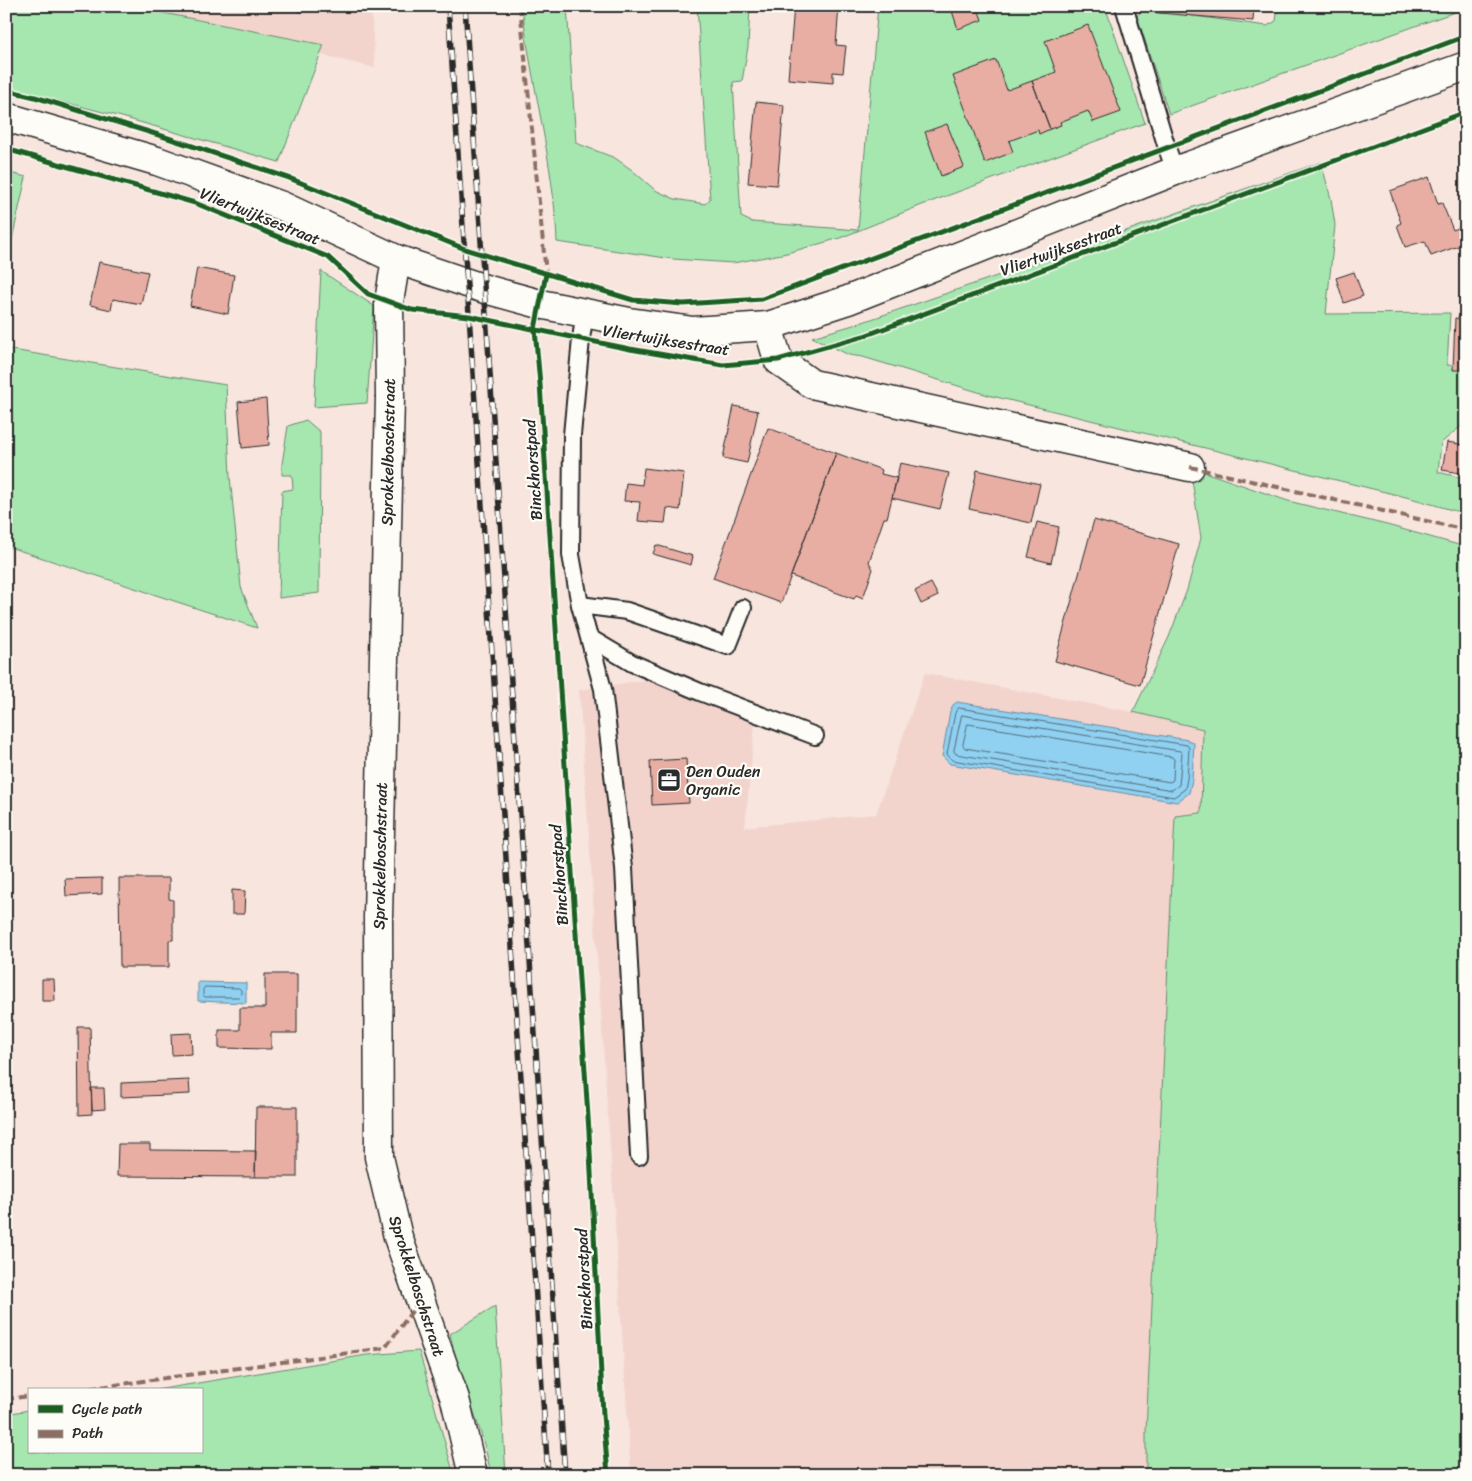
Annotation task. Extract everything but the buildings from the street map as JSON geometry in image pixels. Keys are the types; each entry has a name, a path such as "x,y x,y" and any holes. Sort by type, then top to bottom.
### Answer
{"street":[{"name":"Vliertwijksestraat","path":"6,118 157,160 282,206 396,259 485,289 540,304 629,322 694,331 768,326 848,300 1175,171 1466,66"},
{"name":"Sprokkelboschstraat","path":"396,259 389,302 390,398 378,917 379,1157 398,1237 455,1399 473,1475"},
{"path":"768,326 778,360 812,384 1190,466"}],"lane":[{"path":"1124,6 1166,148 1175,171"},
{"name":"Vliertwijksestraat","path":"585,312 572,435 571,555 580,605 603,689 624,868 639,1156"},
{"path":"580,605 627,611 728,646 743,608"},
{"path":"590,638 632,662 691,689 815,736"}],"shaded area":[{"path":"123,6 371,6 375,68"},
{"path":"925,673 1133,712 1203,729 1201,813 1175,816 1146,1432 1146,1475 631,1475 579,690 651,679 755,723 745,827 876,814"}],"green space":[{"path":"6,6 128,6 324,45 279,162 122,117 6,87"},
{"path":"522,6 567,6 576,143 615,158 655,190 675,199 705,204 710,199 697,6 750,6 748,47 742,81 733,82 741,217 752,222 858,230 878,6 1105,6 1145,123 922,205 840,238 787,253 733,263 673,259 557,242 552,182"},
{"path":"1278,6 1466,6 1466,8 1169,114 1137,16 1143,9 1267,26 1276,21"},
{"path":"1321,162 1331,199 1335,225 1326,314 1450,313 1447,365 1466,366 1466,422 1441,443 1438,472 1466,479 1466,514 1414,499 988,395 863,357 849,355 812,337 857,324 1058,255"},
{"path":"6,172 26,177 6,266"},
{"path":"321,271 374,306 367,403 314,407"},
{"path":"6,349 226,385 230,477 241,587 257,628 6,546"},
{"path":"306,420 320,432 319,593 279,598 282,491 293,489 292,475 282,475 282,464 288,426"},
{"path":"1190,467 1288,501 1387,525 1466,547 1466,1475 1146,1475 1146,1432 1175,816 1201,813 1203,729 1133,712 1169,637 1187,590 1201,538"},
{"path":"495,1306 506,1475 491,1475 483,1439 454,1352 450,1334"},
{"path":"419,1351 454,1475 6,1475 6,1414 28,1410 28,1454 202,1454 202,1388 168,1388 367,1355"}],"water":[{"path":"957,702 1188,740 1194,743 1192,780 1189,793 1177,802 950,764 942,756 950,711"},
{"path":"198,982 246,983 246,1003 198,1001"}],"railway":[{"path":"448,6 548,1475"},
{"path":"465,6 565,1475"}],"marked path":[{"path":"520,6 546,274"},
{"path":"1190,467 1466,530"},
{"path":"93,1388 385,1348 421,1299"},
{"path":"6,1399 28,1396"}],"cycle path":[{"path":"6,90 162,136 289,178 465,249 633,300 683,304 762,299 1466,36"},
{"path":"6,149 195,203 328,257 368,294 412,310 469,316 630,349 723,365 778,360 864,336 1466,112"},
{"name":"Binckhorstpad","path":"546,274 535,329 589,1132 603,1415 608,1475"}],"place":[{"name":"Den Ouden Organic","path":"669,780"}]}
